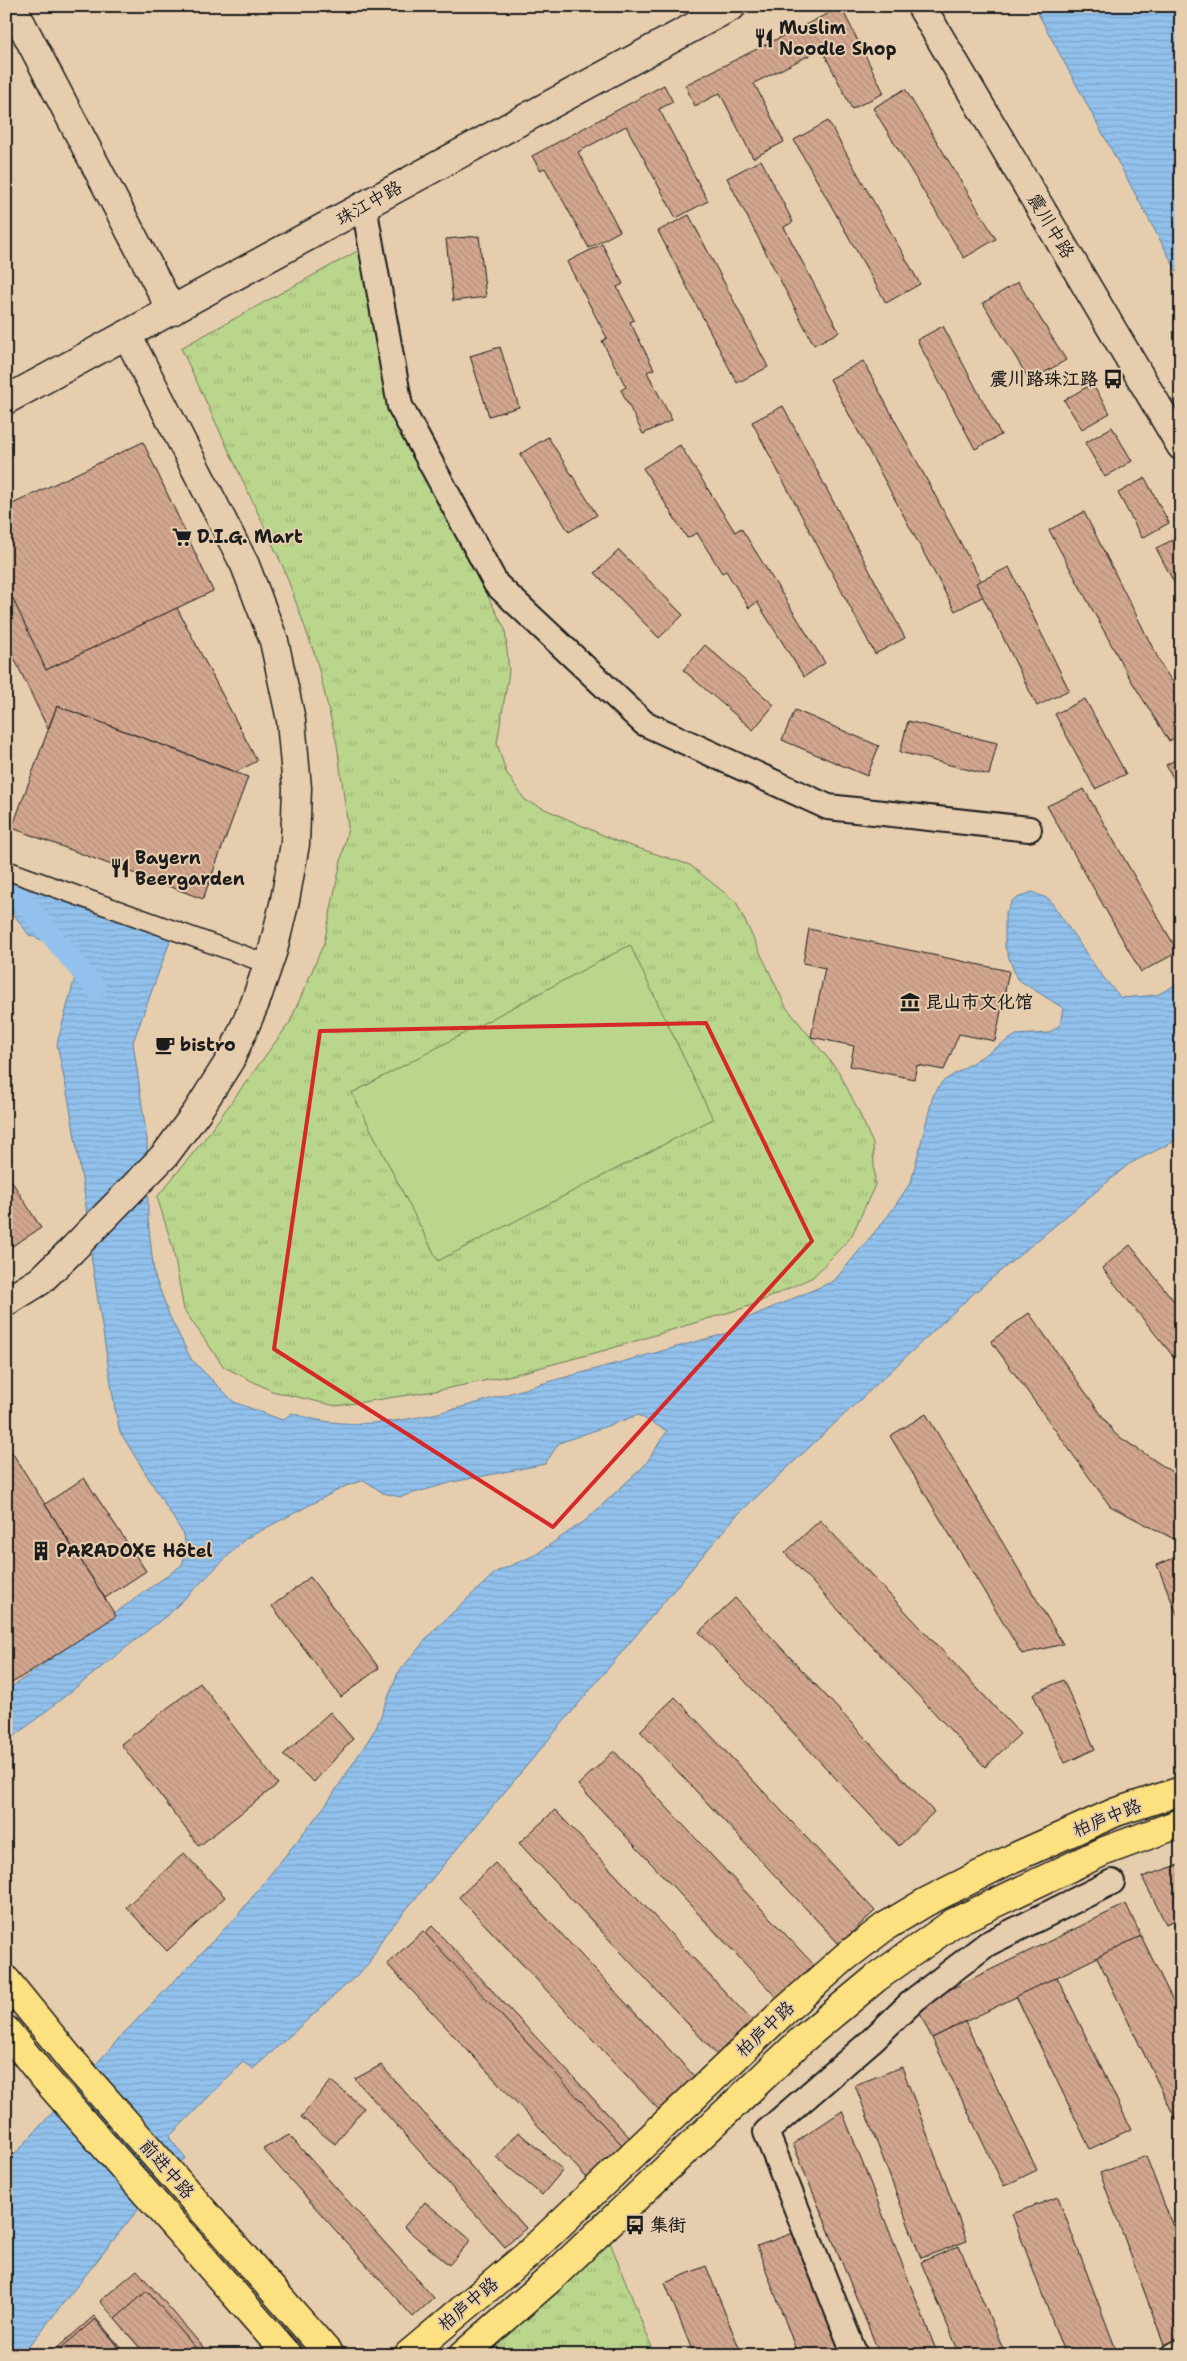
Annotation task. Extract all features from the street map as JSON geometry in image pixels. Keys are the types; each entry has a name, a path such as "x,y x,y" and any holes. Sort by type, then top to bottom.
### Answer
{"main road":[{"name":"柏庐中路","path":"408,2355 526,2256 782,2013 844,1958 886,1926 926,1902 1013,1858 1116,1812 1181,1791"},
{"name":"柏庐中路","path":"463,2355 550,2279 804,2038 876,1978 953,1923 1102,1852 1181,1823"},
{"name":"前进中路","path":"6,1980 71,2060 330,2355"},
{"name":"前进中路","path":"6,2030 42,2075 288,2355"}],"street":[{"name":"珠江中路","path":"6,400 732,6"},
{"name":"震川中路","path":"921,6 1181,446"},
{"path":"12,13 172,311"},
{"path":"364,206 400,406 496,584 644,723 828,807 1029,829"},
{"path":"6,1302 40,1281 164,1155 197,1112 230,1060 255,1003 268,964 285,900 295,844 297,788 290,720 274,641 245,565 127,335"},
{"path":"6,870 268,964"},
{"path":"855,2355 766,2132 871,2041 914,2000 987,1944 1112,1882"},
{"path":"1173,2355 1181,2352"}],"highlighted area":[{"path":"706,1023 812,1241 553,1527 274,1349 320,1031"}],"green space":[{"path":"363,248 393,416 505,629 509,672 497,743 506,772 525,800 616,841 690,865 736,902 786,1007 839,1072 858,1110 873,1144 875,1185 851,1237 813,1277 753,1305 606,1350 512,1375 435,1391 336,1406 272,1391 224,1367 184,1310 173,1248 157,1197 203,1141 290,1022 324,943 348,827 337,744 316,658 284,569 181,348"},
{"path":"630,945 713,1119 438,1261 352,1093"},
{"path":"609,2240 655,2355 484,2355"}],"water":[{"path":"1034,6 1181,6 1181,279"},
{"path":"6,874 172,936 133,1042 147,1140 148,1219 154,1274 170,1317 191,1359 234,1402 282,1420 292,1413 323,1421 355,1423 388,1422 454,1409 728,1333 745,1319 834,1281 888,1216 911,1182 933,1096 942,1082 1016,1035 1049,1033 1060,1025 1063,1008 1017,979 1005,947 1005,914 1013,900 1032,892 1049,899 1099,972 1121,998 1157,995 1181,982 1181,1138 1129,1164 974,1293 735,1517 384,1936 367,1966 253,2069 243,2062 169,2137 185,2158 131,2218 22,2355 6,2355 6,2164 124,2033 237,1916 328,1802 376,1728 398,1673 433,1631 496,1572 535,1555 586,1520 645,1465 667,1431 638,1415 559,1443 545,1464 453,1482 400,1497 383,1493 364,1480 346,1486 245,1539 171,1612 6,1743 6,1691 182,1565 187,1548 182,1532 120,1432 115,1409 92,1262 85,1197 57,1044 81,955 29,935 6,904"}],"building":[{"path":"841,7 884,93 852,109 822,49 754,83 784,142 753,158 720,93 695,106 685,85"},
{"path":"664,85 673,102 659,109 708,201 676,218 626,126 578,152 620,231 589,248 545,168 540,170 532,156"},
{"path":"905,89 996,239 964,258 873,108"},
{"path":"828,121 920,284 886,303 794,140"},
{"path":"761,160 793,222 784,227 839,332 814,345 727,178"},
{"path":"689,215 768,367 737,383 658,231"},
{"path":"479,236 486,297 453,301 446,239"},
{"path":"602,244 623,284 617,287 634,320 630,322 654,369 647,372 672,420 643,434 621,390 626,387 602,341 607,338 567,262"},
{"path":"1018,282 1066,360 1030,381 983,303"},
{"path":"943,326 1001,435 975,449 917,340"},
{"path":"500,347 519,407 489,416 470,356"},
{"path":"863,361 988,594 955,611 830,379"},
{"path":"1092,384 1110,413 1082,429 1064,400"},
{"path":"783,406 905,638 875,654 752,422"},
{"path":"1112,427 1132,461 1105,477 1085,443"},
{"path":"548,437 597,515 569,532 520,454"},
{"path":"143,442 213,591 46,670 6,586 6,507"},
{"path":"680,445 735,532 741,528 825,663 804,677 757,602 749,608 726,571 722,573 697,533 687,538 643,468"},
{"path":"1145,478 1169,523 1142,538 1118,493"},
{"path":"1084,512 1163,668 1181,694 1181,735 1169,741 1129,677 1049,530"},
{"path":"1177,538 1181,546 1181,583 1176,586 1156,548"},
{"path":"619,550 683,615 659,638 595,573"},
{"path":"1009,567 1069,690 1037,706 976,583"},
{"path":"7,586 46,670 177,608 257,761 236,772 57,706 48,729 6,641"},
{"path":"705,645 774,705 753,730 683,670"},
{"path":"1085,699 1126,774 1095,789 1055,714"},
{"path":"57,706 248,777 203,899 12,828"},
{"path":"795,710 879,746 867,776 782,740"},
{"path":"908,721 997,743 989,775 900,752"},
{"path":"1181,757 1181,792 1166,765"},
{"path":"1084,789 1178,952 1141,972 1047,806"},
{"name":"昆山市文化馆","path":"809,929 1009,971 995,1041 959,1034 944,1070 917,1065 914,1079 850,1066 854,1046 811,1037 825,968 803,963"},
{"path":"6,1172 41,1228 6,1250"},
{"path":"1130,1245 1181,1310 1181,1366 1102,1268"},
{"path":"1029,1313 1115,1434 1181,1478 1181,1536 1174,1539 1110,1506 991,1341"},
{"path":"926,1414 1063,1644 1022,1654 890,1436"},
{"name":"PARADOXE Hôtel","path":"6,1443 116,1616 12,1683 6,1674"},
{"path":"84,1478 146,1571 105,1598 45,1504"},
{"path":"820,1520 1020,1734 985,1767 785,1553"},
{"path":"1181,1555 1181,1624 1157,1565"},
{"path":"310,1577 379,1668 341,1697 272,1606"},
{"path":"735,1598 934,1812 899,1846 699,1632"},
{"path":"1063,1680 1095,1749 1065,1763 1033,1694"},
{"path":"200,1683 278,1784 199,1846 121,1744"},
{"path":"675,1697 875,1911 839,1944 640,1731"},
{"path":"330,1712 353,1739 314,1782 283,1755"},
{"path":"614,1751 814,1965 778,1999 578,1785"},
{"path":"555,1810 754,2023 719,2057 519,1843"},
{"path":"184,1853 225,1897 167,1951 126,1907"},
{"path":"495,1863 695,2077 659,2110 459,1897"},
{"path":"1181,1864 1181,1918 1166,1924 1142,1877"},
{"path":"1126,1904 1141,1936 932,2038 916,2006"},
{"path":"432,1926 632,2140 596,2173 396,1960"},
{"path":"423,1931 622,2145 587,2178 387,1964"},
{"path":"1141,1936 1181,2017 1181,2118 1176,2120 1097,1957"},
{"path":"1057,1977 1131,2129 1090,2149 1016,1996"},
{"path":"965,2022 1037,2170 1004,2186 932,2038"},
{"path":"381,2065 526,2228 505,2247 355,2079"},
{"path":"902,2067 967,2241 921,2258 855,2085"},
{"path":"331,2081 364,2108 335,2144 301,2117"},
{"path":"842,2111 938,2355 880,2355 793,2144"},
{"path":"518,2132 563,2170 542,2195 496,2157"},
{"path":"289,2135 434,2298 413,2317 263,2149"},
{"path":"1146,2156 1181,2248 1181,2341 1165,2347 1100,2173"},
{"path":"1058,2197 1118,2355 1065,2355 1012,2214"},
{"path":"425,2202 471,2240 449,2265 404,2227"},
{"path":"799,2231 845,2355 798,2355 757,2246"},
{"path":"959,2246 1006,2355 960,2355 921,2262"},
{"path":"706,2266 742,2355 694,2355 665,2283"},
{"path":"137,2270 210,2355 146,2355 100,2301"},
{"path":"147,2291 202,2355 146,2355 115,2319"},
{"path":"94,2316 127,2355 49,2355"},
{"path":"95,2319 118,2346 108,2355 65,2355 60,2349"}],"waterway":[{"path":"6,881 96,989"}],"place":[{"name":"Muslim Noodle Shop","path":"764,38"},
{"name":"震川路珠江路","path":"1113,379"},
{"name":"D.I.G. Mart","path":"182,537"},
{"name":"Bayern Beergarden","path":"120,868"},
{"name":"昆山市文化馆","path":"910,1002"},
{"name":"bistro","path":"165,1045"},
{"name":"PARADOXE Hôtel","path":"41,1551"},
{"name":"集街","path":"635,2225"}]}
